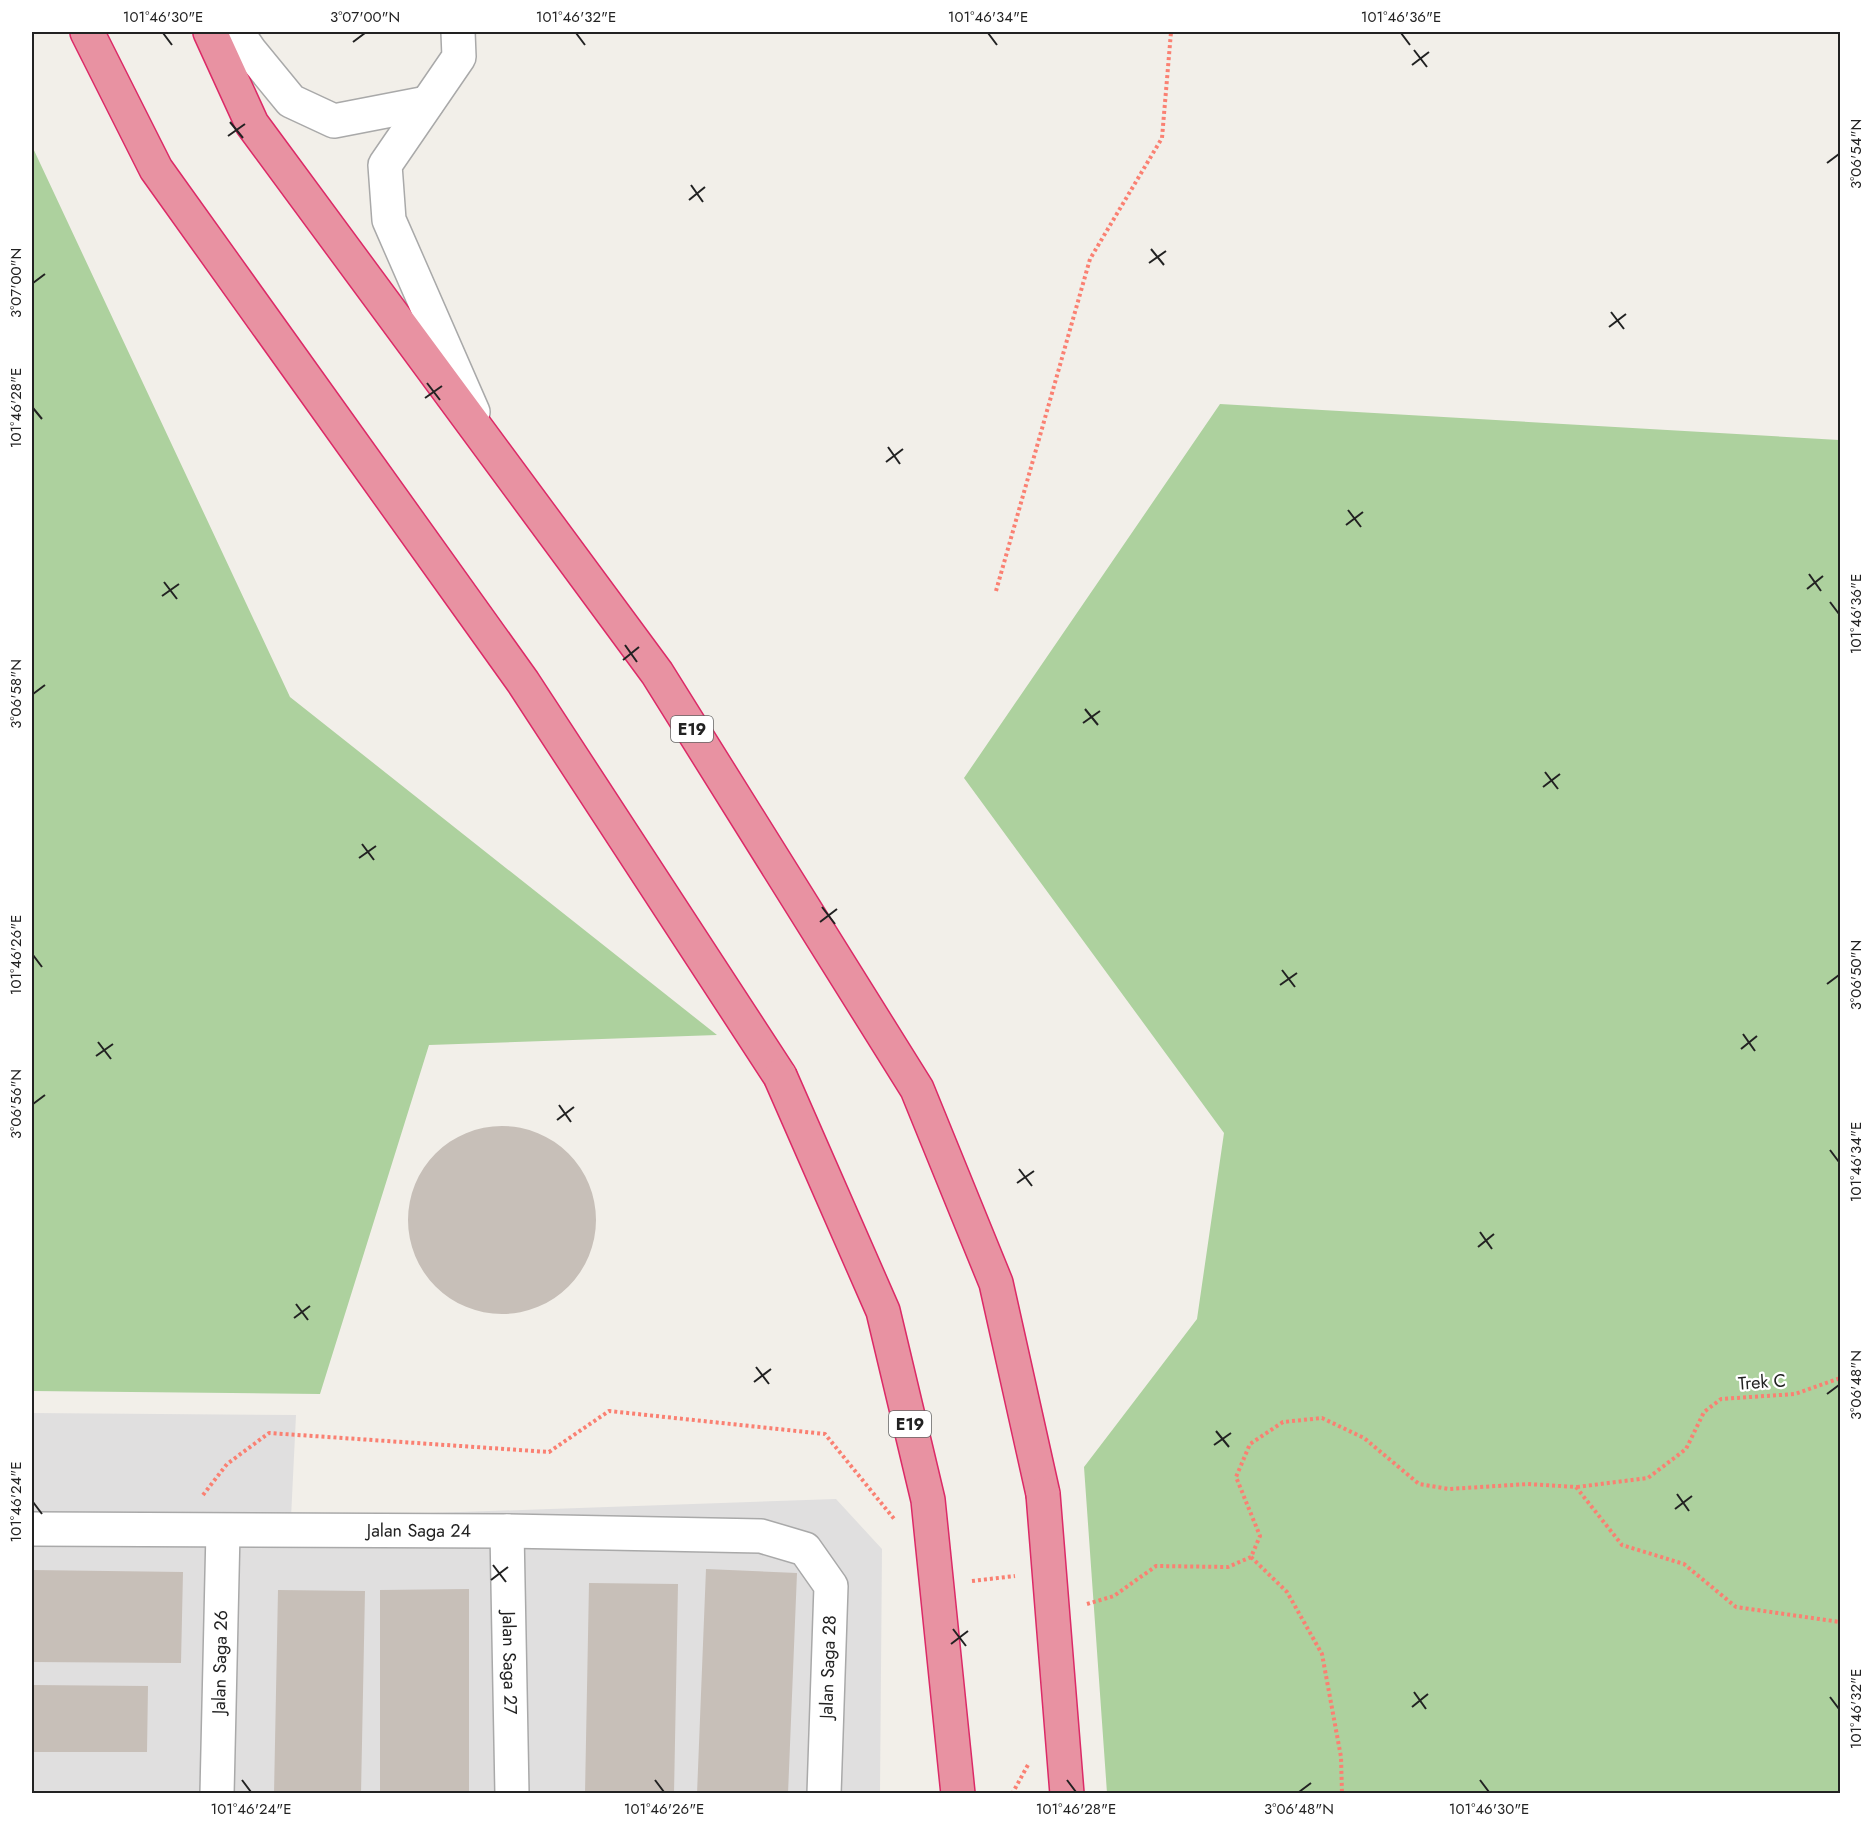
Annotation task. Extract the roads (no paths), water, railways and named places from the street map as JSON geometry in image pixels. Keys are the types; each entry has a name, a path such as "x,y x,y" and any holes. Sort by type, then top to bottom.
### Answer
{"highway":[{"name":"E19","path":"87,32 156,170 523,682 780,1076 883,1311 928,1500 958,1794"},
{"name":"E19","path":"210,32 252,124 657,674 918,1089 996,1283 1043,1494 1067,1794"}],"street":[{"path":"237,32 291,101 334,121 426,103"},
{"path":"458,32 459,57 385,165 389,220 484,437"},
{"name":"Jalan Saga 24","path":"32,1529 507,1531 761,1536 805,1549"},
{"name":"Jalan Saga 26","path":"217,1794 223,1531"},
{"name":"Jalan Saga 27","path":"507,1531 512,1794"},
{"name":"Jalan Saga 28","path":"805,1549 831,1586 825,1794"}]}
